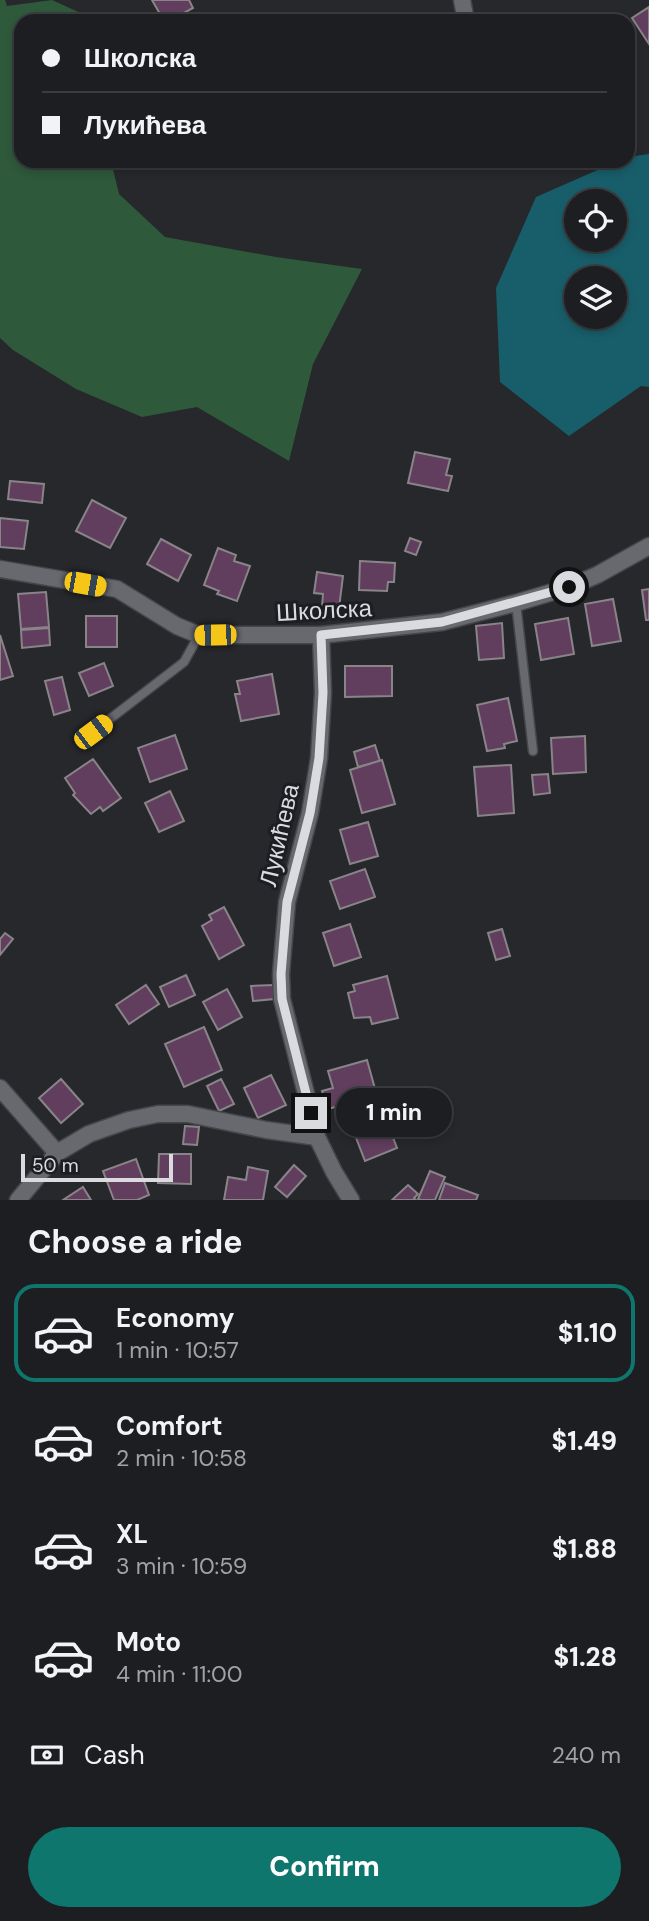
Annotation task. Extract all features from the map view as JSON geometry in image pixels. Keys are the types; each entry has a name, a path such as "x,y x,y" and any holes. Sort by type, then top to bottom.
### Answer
{"street":[{"name":"Школска","path":"0,569 117,589 177,626 199,635 321,635 442,622 516,603 569,587 597,575 649,546"},
{"name":"Лукићева","path":"321,635 323,693 319,758 310,813 287,902 281,974 282,999 317,1137 351,1200"},
{"path":"0,1088 57,1153"},
{"path":"18,1200 57,1153 89,1134 129,1120 158,1114 188,1114 317,1137"}],"lane":[{"path":"516,603 533,751"},
{"path":"93,732 184,662 199,635"}],"green space":[{"path":"0,0 5,0 7,6 52,0 83,14 14,14 14,168 113,168 119,194 165,237 362,269 313,364 289,461 197,407 142,417 76,389 13,350 0,338"}],"water":[{"path":"649,154 649,387 641,386 569,436 500,382 496,288 536,197 602,168 635,168 635,156"}],"building":[{"path":"152,0 189,0 193,8 182,14 160,14"},
{"path":"649,7 649,44 635,23 635,16"},
{"path":"415,452 450,459 446,475 452,476 448,491 408,483"},
{"path":"10,481 44,484 42,503 8,499"},
{"path":"92,500 126,518 110,548 76,531"},
{"path":"0,518 28,521 24,549 0,547"},
{"path":"410,538 421,542 416,555 405,551"},
{"path":"161,539 191,555 178,581 147,564"},
{"path":"218,548 236,555 234,561 250,566 237,601 217,594 219,591 204,585"},
{"path":"360,561 395,563 394,582 388,582 387,591 359,590"},
{"path":"317,572 343,576 339,608 322,606 323,594 314,593"},
{"path":"649,589 649,620 646,620 642,590"},
{"path":"46,592 49,627 21,629 18,594"},
{"path":"613,599 621,641 592,646 585,604"},
{"path":"86,616 117,616 117,647 86,647"},
{"path":"568,618 574,654 541,660 535,624"},
{"path":"502,623 504,658 479,660 476,626"},
{"path":"49,628 50,645 22,648 21,630"},
{"path":"0,635 13,676 0,680"},
{"path":"104,663 113,686 89,696 79,673"},
{"path":"345,666 392,666 392,696 345,697"},
{"path":"272,674 279,714 241,721 235,694 240,694 237,681"},
{"path":"62,677 70,710 54,715 45,681"},
{"path":"508,698 517,741 504,744 505,748 487,751 477,705"},
{"path":"175,735 187,769 150,782 138,748"},
{"path":"585,736 586,772 553,774 551,738"},
{"path":"375,745 380,761 358,767 354,752"},
{"path":"93,759 121,798 103,811 100,807 91,814 73,795 75,793 65,778"},
{"path":"382,760 395,804 362,813 350,770"},
{"path":"511,765 514,813 478,816 474,767"},
{"path":"548,774 550,793 534,795 532,775"},
{"path":"170,791 184,821 159,832 145,803"},
{"path":"368,822 378,856 350,864 340,830"},
{"path":"365,869 375,897 340,909 330,881"},
{"path":"224,907 244,945 219,959 202,926 212,920 209,915"},
{"path":"350,924 361,957 334,966 323,933"},
{"path":"502,929 510,956 496,960 488,933"},
{"path":"5,933 13,939 0,955 0,939"},
{"path":"186,975 195,995 169,1007 160,987"},
{"path":"387,976 398,1018 372,1024 370,1017 354,1018 348,993 355,991 353,985"},
{"path":"146,985 159,1004 129,1024 116,1005"},
{"path":"273,985 274,999 253,1001 251,986"},
{"path":"227,989 242,1017 218,1030 203,1002"},
{"path":"204,1027 222,1070 184,1087 165,1044"},
{"path":"367,1060 379,1103 355,1110 353,1102 328,1109 322,1091 333,1088 328,1071"},
{"path":"271,1075 286,1105 258,1118 244,1088"},
{"path":"61,1079 83,1104 61,1123 39,1098"},
{"path":"221,1079 234,1104 219,1111 207,1086"},
{"path":"385,1117 397,1148 365,1161 353,1130"},
{"path":"185,1126 199,1127 197,1145 183,1144"},
{"path":"159,1154 191,1154 191,1184 158,1183"},
{"path":"136,1159 149,1195 137,1200 114,1200 103,1171"},
{"path":"294,1165 306,1176 287,1197 275,1187"},
{"path":"248,1167 268,1171 263,1200 224,1200 228,1177 246,1180"},
{"path":"430,1171 445,1177 435,1200 418,1199"},
{"path":"445,1183 478,1195 476,1200 439,1200"},
{"path":"408,1185 418,1194 414,1198 416,1200 392,1200"},
{"path":"83,1187 91,1200 63,1200"}],"route":[{"path":"311,1113 282,999 281,974 287,902 310,813 319,758 323,693 321,635 442,622 569,587"}]}
